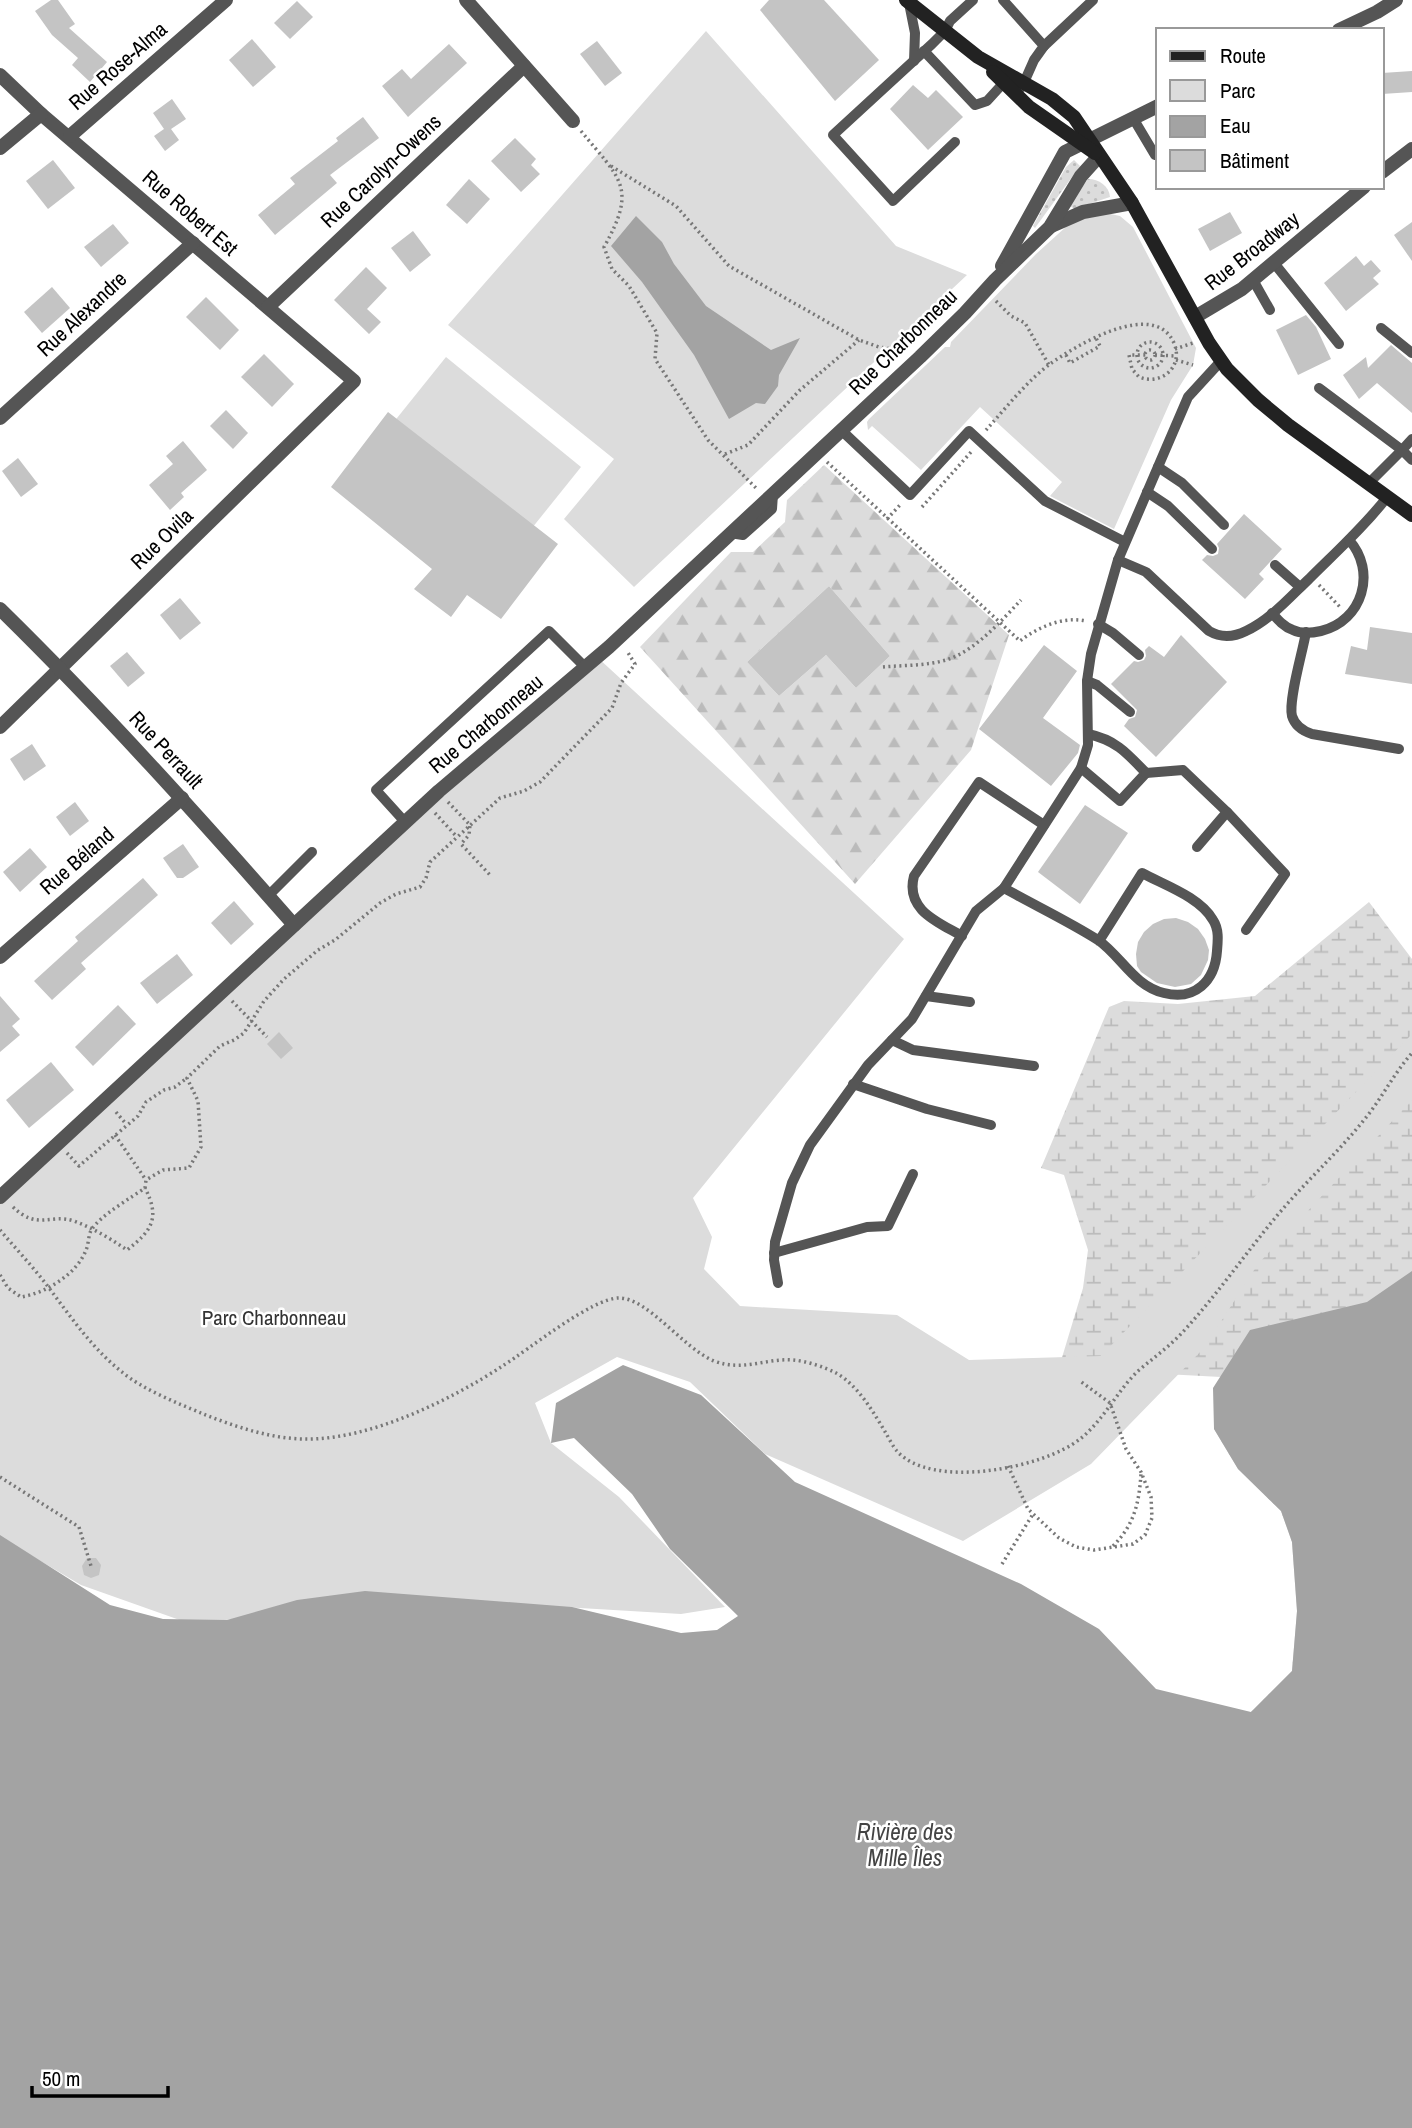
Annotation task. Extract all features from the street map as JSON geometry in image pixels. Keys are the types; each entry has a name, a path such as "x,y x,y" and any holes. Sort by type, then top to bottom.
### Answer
{"main road":[{"path":"908,1 1021,89 1056,128 1084,141 1109,167 1221,361 1243,386 1268,409 1412,514"},
{"path":"1021,89 1064,107 1074,117 1084,141"}],"street":[{"name":"Rue Rose-Alma","path":"70,136 226,0"},
{"path":"466,0 573,121"},
{"path":"1343,28 1396,0"},
{"name":"Rue Carolyn-Owens","path":"268,307 524,66"},
{"name":"Rue Robert Est","path":"0,75 41,114 354,381"},
{"name":"Rue Charbonneau","path":"995,279 1065,152 1156,109"},
{"name":"Rue Rose-Alma","path":"0,148 41,114"},
{"path":"1384,170 1412,149"},
{"name":"Rue Charbonneau","path":"0,1197 405,822 585,667 920,357 995,279 1050,227 1081,176 1099,156"},
{"name":"Rue Broadway","path":"1195,317 1224,302 1253,281 1362,189"},
{"name":"Rue Charbonneau","path":"1050,227 1083,212 1132,204"},
{"name":"Rue Alexandre","path":"0,418 193,243"},
{"name":"Rue Ovila","path":"0,727 354,381"},
{"name":"Rue Perrault","path":"0,609 61,668 182,798 294,925"},
{"name":"Rue Béland","path":"0,957 182,798"}],"lane":[{"path":"955,142 893,201 833,135 914,61 973,0"},
{"path":"1003,0 1044,47"},
{"path":"1021,89 1034,60 1044,47 1093,0"},
{"path":"908,1 915,33 914,61"},
{"path":"924,51 972,104 983,104 1007,79"},
{"path":"1133,118 1155,155"},
{"path":"1274,263 1339,344"},
{"path":"1253,281 1270,310"},
{"path":"1381,328 1412,354"},
{"path":"778,1283 774,1253 778,1229 798,1169 823,1126 853,1084 912,1019 976,912 1003,888 1081,768 1087,752 1087,681 1098,624 1118,560 1188,397 1221,361"},
{"path":"1319,388 1412,460"},
{"path":"841,430 909,495 969,431 1045,501 1125,542"},
{"path":"1369,483 1412,439"},
{"path":"1157,467 1182,482 1224,524"},
{"path":"1147,492 1168,506 1212,549"},
{"path":"1118,560 1146,572 1209,631 1231,636 1247,631 1272,613 1372,517 1388,496"},
{"path":"1272,613 1290,629 1306,632 1333,627 1345,620 1356,606 1364,584 1364,566 1358,551 1349,540"},
{"path":"1276,565 1300,587"},
{"path":"1098,624 1113,633 1139,656"},
{"path":"405,822 376,790 549,631 585,667"},
{"path":"1306,632 1292,704 1296,724 1303,731 1312,734 1399,750"},
{"path":"1087,681 1097,685 1130,712"},
{"path":"1088,734 1118,745 1146,773"},
{"path":"1081,768 1120,801 1146,773 1183,771 1227,812 1285,874 1246,930"},
{"path":"962,936 919,909 912,889 914,876 979,782 1045,825"},
{"path":"1197,847 1227,812"},
{"path":"268,896 312,852"},
{"path":"1003,888 1099,941 1139,981 1163,993 1183,994 1199,989 1212,975 1216,966 1218,936 1213,920 1199,905 1142,873 1099,941"},
{"path":"926,996 970,1002"},
{"path":"891,1040 913,1049 1034,1066"},
{"path":"853,1084 927,1110 991,1125"},
{"path":"774,1253 867,1227 888,1226 913,1174"}],"path":[{"path":"573,121 621,184 623,202 617,223 604,247 612,269 629,286 657,333 655,359 708,440 770,496"},
{"path":"609,165 676,206 729,266 859,340 920,357"},
{"path":"994,299 1011,316 1025,323 1049,365"},
{"path":"995,420 1049,365 1082,344 1118,328 1145,325 1166,332 1175,349 1176,358 1170,372 1160,378 1143,379 1133,375 1129,355 1146,355 1147,351 1151,350 1155,355 1176,358 1193,365"},
{"path":"1066,355 1070,363 1087,354 1100,346 1096,338"},
{"path":"725,454 748,446 800,390 859,340"},
{"path":"1149,342 1158,345 1163,355 1159,365 1150,368 1143,366 1137,355 1140,346 1149,342"},
{"path":"1175,349 1195,343"},
{"path":"1082,344 1087,354"},
{"path":"825,461 1020,641 1050,624 1086,621"},
{"path":"922,507 962,462"},
{"path":"887,519 909,495"},
{"path":"1329,596 1342,608"},
{"path":"883,667 947,660 973,645 1021,600"},
{"path":"65,1151 79,1166 138,1116 146,1102 164,1090 175,1087 220,1046 234,1040 251,1023 264,1001 284,979 318,950 335,940 380,903 396,894 420,887 426,878 430,862 500,798 524,791 540,782 612,708 621,683 635,664 624,649"},
{"path":"439,792 470,825 469,835 461,844 490,875"},
{"path":"425,804 457,837"},
{"path":"222,991 267,1037"},
{"path":"0,1230 82,1333 123,1374 216,1419 301,1440 342,1437 452,1397 559,1326 602,1302 620,1297 645,1307 696,1352 718,1362 738,1367 792,1359 840,1375 859,1393 895,1450 909,1462 954,1474 988,1471 1038,1458 1078,1441 1141,1369 1176,1339 1195,1318 1280,1212 1370,1112 1412,1053"},
{"path":"146,1180 163,1170 189,1168 201,1147 198,1101 187,1078"},
{"path":"28,1219 71,1220 127,1250 148,1235 152,1220 152,1202 145,1188 146,1180 115,1135"},
{"path":"0,1275 8,1288 21,1297 36,1295 62,1279 75,1267 86,1252 92,1229 145,1188"},
{"path":"1008,1466 1018,1491 1033,1514 1059,1538 1076,1547 1094,1550 1133,1544 1145,1535 1152,1518 1151,1497 1141,1472 1126,1449 1110,1403 1080,1381"},
{"path":"1112,1546 1127,1532 1134,1518 1141,1472"},
{"path":"0,1477 79,1527 91,1566"},
{"path":"1002,1564 1033,1514"}],"green space":[{"path":"706,31 896,246 967,275 634,587 564,519 614,459 448,325"},
{"path":"1074,160 1080,166 1035,228 1033,226 1066,167"},
{"path":"1088,179 1103,184 1110,197 1074,209 1069,205"},
{"path":"1106,213 1120,216 1133,227 1196,348 1193,365 1171,400 1114,529 1050,496 1062,482 980,407 921,470 872,426 868,430 869,419 945,347 950,347 951,342 1036,254 1074,221"},
{"path":"446,357 581,467 524,538 389,428"},
{"path":"824,465 1009,635 971,750 855,884 640,647 731,552 753,552 785,522 787,500","holes":["829,586 890,656 856,688 826,655 779,696 747,662"]},
{"name":"Parc Charbonneau","path":"597,657 904,939 693,1198 712,1237 704,1269 740,1306 897,1315 969,1360 1101,1356 1412,1034 1412,1100 1258,1264 1204,1348 1091,1464 963,1541 765,1454 690,1382 617,1357 535,1403 551,1443 619,1497 725,1607 681,1614 414,1598 191,1624 81,1585 0,1537 0,1197"},
{"path":"1369,902 1412,959 1412,1785 1251,1712 1292,1671 1297,1611 1292,1542 1281,1511 1238,1469 1214,1429 1221,1377 1127,1372 1054,1384 1083,1288 1088,1250 1064,1175 1041,1168 1109,1007 1124,1001 1178,1004 1255,996"}],"water":[{"path":"636,216 662,242 674,264 706,306 771,350 800,338 779,375 778,386 765,404 756,403 729,419 694,355 642,282 611,246"},
{"name":"Rivière des Mille Îles","path":"1412,1271 1412,2128 0,2128 0,1535 110,1605 163,1619 227,1620 297,1600 365,1591 572,1607 681,1633 717,1630 738,1616 670,1549 632,1494 574,1438 551,1443 556,1403 623,1365 701,1395 795,1482 1021,1584 1099,1629 1156,1689 1251,1712 1292,1671 1297,1611 1292,1542 1281,1511 1238,1469 1214,1429 1213,1388 1250,1330 1367,1302"}],"building":[{"path":"51,0 58,0 75,24 69,28 107,62 90,82 72,65 78,58 52,35 35,11"},
{"path":"769,0 824,0 879,60 835,101 760,10"},
{"path":"297,1 313,17 290,39 274,23"},
{"path":"252,39 276,67 253,87 229,60"},
{"path":"597,41 622,73 605,86 580,54"},
{"path":"449,44 467,63 408,117 382,86 402,69 411,79"},
{"path":"1412,71 1412,92 1384,94 1384,73"},
{"path":"913,85 928,98 936,90 963,117 928,150 890,109"},
{"path":"172,99 186,119 171,129 179,140 165,151 154,136 164,129 153,113"},
{"path":"363,117 379,138 330,175 337,183 275,235 258,215 295,184 290,178 338,141 336,138"},
{"path":"515,138 536,159 531,165 540,174 521,192 491,161"},
{"path":"53,160 75,188 48,209 26,181"},
{"path":"469,179 490,199 467,224 446,205"},
{"path":"1230,212 1242,233 1210,251 1198,229"},
{"path":"1412,222 1412,261 1394,235"},
{"path":"113,224 129,243 101,267 84,247"},
{"path":"413,231 431,255 410,272 391,248"},
{"path":"1356,256 1364,266 1371,260 1381,271 1373,278 1379,284 1346,311 1324,283"},
{"path":"366,267 387,288 367,309 381,322 369,334 334,300"},
{"path":"52,287 70,308 42,333 24,312"},
{"path":"206,297 239,330 220,350 186,317"},
{"path":"1306,315 1316,327 1331,359 1298,375 1276,330"},
{"path":"1391,345 1412,363 1412,413 1377,383 1359,399 1343,375 1366,357 1368,368"},
{"path":"264,354 294,384 272,407 241,377"},
{"path":"226,410 248,433 233,449 210,426"},
{"path":"388,412 558,544 501,619 467,595 451,617 414,589 432,569 331,487"},
{"path":"183,441 207,470 181,493 184,497 170,510 149,485 173,464 166,456"},
{"path":"18,458 38,484 21,497 2,471"},
{"path":"1244,514 1282,549 1259,574 1264,579 1245,599 1202,560 1207,555 1218,554 1217,544"},
{"path":"829,586 890,656 856,688 826,655 779,696 747,662"},
{"path":"180,598 201,623 180,640 160,615"},
{"path":"1370,627 1412,633 1412,684 1345,674 1351,646 1367,650"},
{"path":"1181,635 1227,682 1156,757 1124,726 1129,719 1135,717 1137,710 1111,684 1134,661 1144,660 1145,650 1149,646 1164,657"},
{"path":"1044,645 1077,671 1043,718 1080,745 1078,753 1051,786 979,729"},
{"path":"127,652 145,673 128,687 110,666"},
{"path":"32,744 46,766 24,781 10,759"},
{"path":"75,802 89,821 70,836 56,817"},
{"path":"1085,805 1128,833 1080,904 1038,872"},
{"path":"183,844 199,867 183,878 177,878 163,858"},
{"path":"30,848 47,867 20,892 3,872"},
{"path":"143,878 158,895 81,963 86,969 52,1000 34,981 78,941 75,937"},
{"path":"234,901 254,924 231,945 211,923"},
{"path":"1176,918 1198,929 1209,950 1201,975 1191,984 1175,987 1157,983 1141,972 1137,966 1136,954 1138,942 1144,932 1164,919"},
{"path":"177,954 193,975 157,1004 140,983"},
{"path":"0,996 20,1019 12,1026 20,1035 0,1052"},
{"path":"118,1005 136,1024 93,1066 75,1047"},
{"path":"279,1032 293,1048 281,1059 267,1044"},
{"path":"51,1062 74,1090 29,1128 6,1100"},
{"path":"87,1558 96,1558 101,1565 99,1575 91,1578 84,1575 82,1566"}]}
